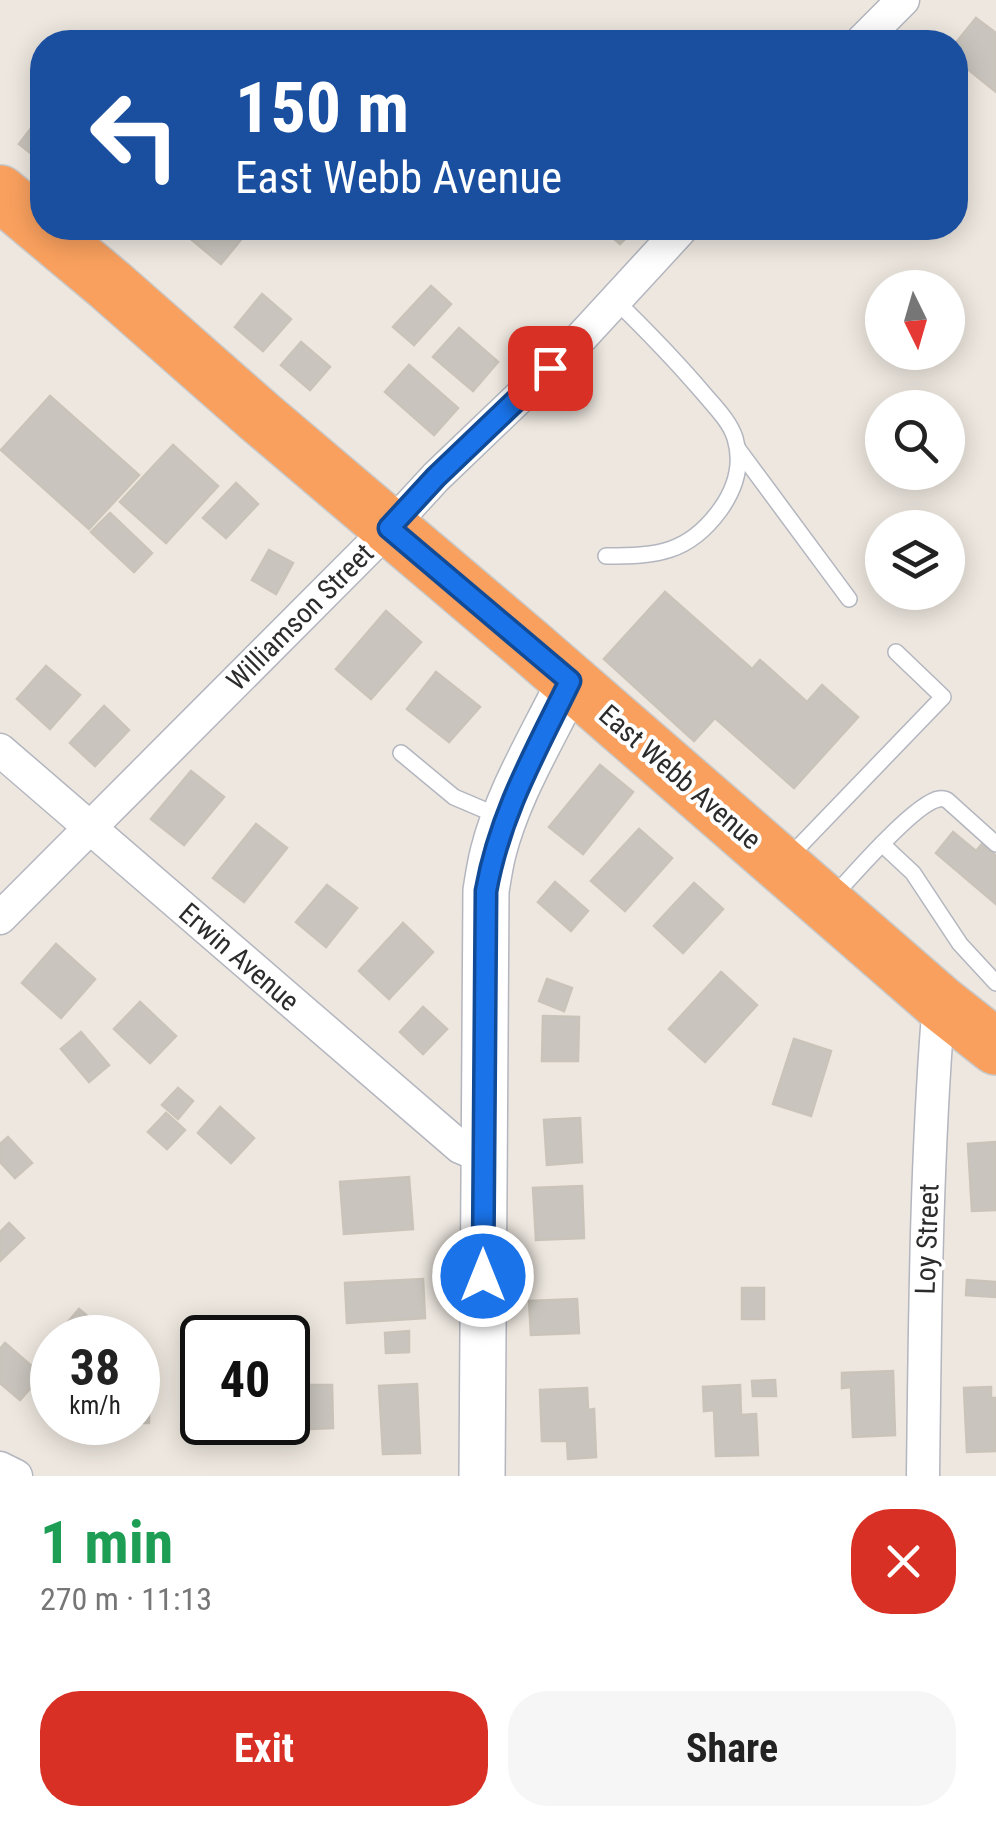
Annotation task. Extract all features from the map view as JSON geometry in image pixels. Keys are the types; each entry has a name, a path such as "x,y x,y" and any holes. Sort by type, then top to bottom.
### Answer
{"highway":[{"name":"East Webb Avenue","path":"0,193 30,218"},
{"name":"East Webb Avenue","path":"57,240 996,1047"}],"street":[{"path":"873,30 903,0"},
{"name":"Williamson Street","path":"0,918 436,477 578,341 671,240"},
{"path":"482,1476 486,891 504,819 570,681"},
{"name":"Erwin Avenue","path":"0,750 460,1147 484,1157"},
{"name":"Loy Street","path":"923,1476 931,1096 940,1002"},
{"path":"0,1468 16,1476"}],"lane":[{"path":"606,556 656,554 678,548 707,528 731,494 738,470 734,434 722,415 666,349 615,300"},
{"path":"738,449 849,599"},
{"path":"781,866 943,697 896,652"},
{"path":"401,753 454,797 504,819"},
{"path":"826,904 882,844 938,798 947,800 996,844"},
{"path":"882,844 913,873 960,944 996,983"}],"building":[{"path":"976,18 996,33 996,92 968,69 966,30"},
{"path":"30,130 30,153 19,144"},
{"path":"192,240 241,240 221,264"},
{"path":"431,286 451,304 414,345 393,327"},
{"path":"262,294 291,319 263,351 235,327"},
{"path":"459,328 498,362 473,391 433,357"},
{"path":"301,342 330,367 310,390 281,365"},
{"path":"409,365 458,408 434,435 385,392"},
{"path":"50,396 139,475 89,529 1,450"},
{"path":"173,445 218,486 166,543 120,502"},
{"path":"236,483 258,504 226,538 203,518"},
{"path":"110,513 152,553 134,572 91,532"},
{"path":"269,550 293,563 276,594 252,580"},
{"path":"665,592 752,669 760,660 807,702 822,685 858,717 794,788 715,718 694,741 604,659"},
{"path":"386,611 421,642 371,699 336,669"},
{"path":"46,666 80,695 50,729 17,699"},
{"path":"436,672 480,707 449,742 407,709"},
{"path":"104,706 129,730 95,766 70,743"},
{"path":"600,765 633,792 583,854 549,827"},
{"path":"191,771 224,797 184,845 151,819"},
{"path":"256,824 287,848 244,902 213,878"},
{"path":"639,829 672,858 625,911 591,881"},
{"path":"953,832 976,851 982,844 996,856 996,904 936,853"},
{"path":"555,882 588,911 571,931 538,902"},
{"path":"694,883 723,909 683,953 654,926"},
{"path":"327,885 357,908 326,947 296,922"},
{"path":"403,923 433,952 389,999 359,971"},
{"path":"56,944 95,979 61,1018 22,983"},
{"path":"721,972 757,1005 705,1062 669,1029"},
{"path":"547,979 572,988 564,1011 539,1001"},
{"path":"140,1002 176,1036 150,1063 114,1029"},
{"path":"423,1007 447,1029 423,1054 400,1032"},
{"path":"543,1016 579,1017 578,1061 542,1061"},
{"path":"81,1032 109,1065 89,1082 61,1049"},
{"path":"794,1039 831,1051 811,1116 773,1104"},
{"path":"178,1088 193,1101 178,1119 162,1105"},
{"path":"220,1107 254,1138 231,1163 198,1133"},
{"path":"166,1113 185,1130 167,1149 148,1132"},
{"path":"580,1118 582,1162 547,1165 544,1120"},
{"path":"8,1137 32,1163 15,1178 0,1162 0,1144"},
{"path":"996,1142 996,1210 972,1211 968,1144"},
{"path":"409,1177 413,1229 344,1234 340,1182"},
{"path":"582,1186 584,1238 536,1240 533,1188"},
{"path":"9,1223 24,1238 1,1260 0,1232"},
{"path":"423,1279 425,1318 347,1323 345,1283"},
{"path":"967,1280 996,1282 996,1297 966,1295"},
{"path":"742,1288 764,1288 764,1319 742,1319"},
{"path":"577,1299 579,1333 531,1335 529,1301"},
{"path":"409,1331 409,1352 386,1353 385,1333"},
{"path":"5,1343 30,1365 30,1389 20,1400 0,1383 0,1349"},
{"path":"893,1371 895,1435 853,1437 851,1387 842,1388 842,1373"},
{"path":"775,1380 776,1396 753,1396 752,1381"},
{"path":"417,1384 420,1453 383,1454 379,1386"},
{"path":"310,1385 332,1385 333,1428 310,1429"},
{"path":"740,1385 741,1415 756,1414 758,1455 716,1456 714,1410 704,1411 703,1387"},
{"path":"991,1387 991,1398 996,1398 996,1451 967,1452 964,1388"},
{"path":"587,1388 588,1410 594,1409 596,1457 568,1459 567,1441 542,1441 540,1390"}],"route":[{"path":"483,1276 486,891 504,819 570,681 389,528 436,477 550,368"}]}
